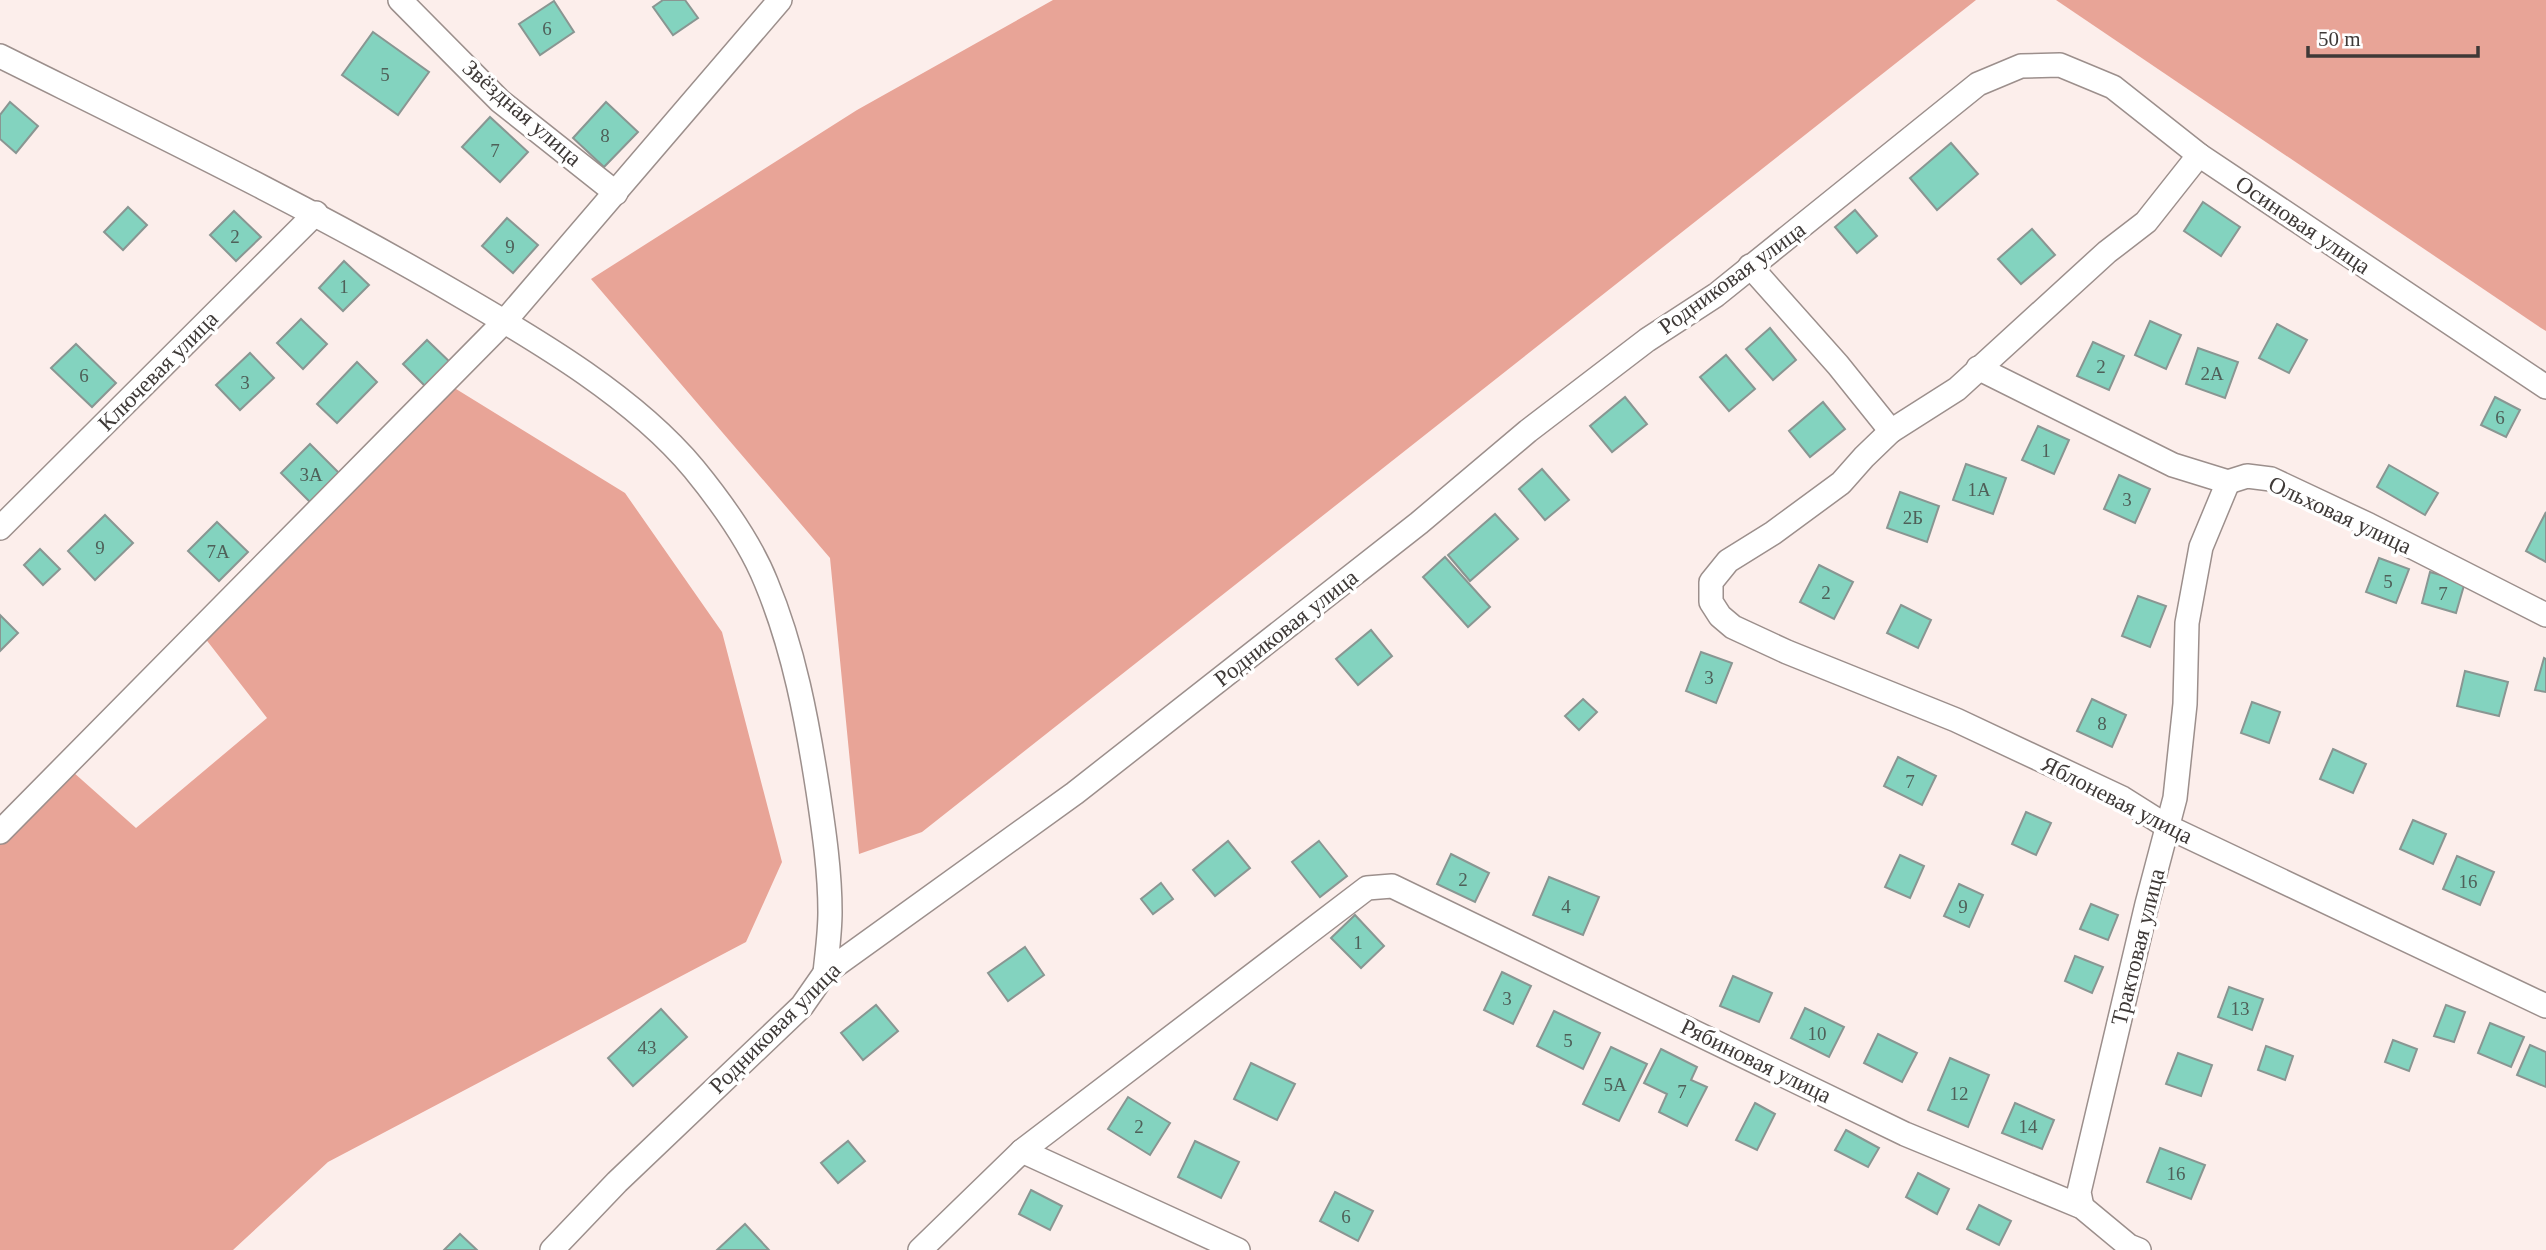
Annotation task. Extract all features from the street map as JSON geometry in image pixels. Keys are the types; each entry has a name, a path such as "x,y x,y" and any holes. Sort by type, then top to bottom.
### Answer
{"street":[{"name":"Звёздная улица","path":"400,0 500,101 616,193"},
{"path":"0,832 504,321 780,0"},
{"path":"0,56 316,214 504,321 583,373 649,424 693,468 738,530 765,580 798,678 810,736 827,857 830,912 825,973"},
{"name":"Осиновая улица","path":"2060,65 2113,87 2199,155 2546,387"},
{"name":"Родниковая улица","path":"552,1250 617,1182 802,1006 825,973 1075,793 1419,523 1528,431 1647,340 1716,295 1978,84 2021,66 2060,65"},
{"path":"1751,267 1838,365 1891,431 1957,388 2107,252 2146,222 2199,155"},
{"name":"Ключевая улица","path":"0,528 316,214"},
{"name":"Ольховая улица","path":"1978,368 2173,465 2228,482 2247,476 2271,479 2546,615"},
{"name":"Яблоневая улица","path":"1891,431 1841,483 1773,533 1728,561 1710,582 1711,602 1733,627 1787,652 1956,720 2122,798 2168,827 2546,1006"},
{"name":"Трактовая улица","path":"2082,1207 2079,1192 2147,904 2175,798 2183,718 2186,623 2201,547 2228,482"},
{"name":"Рябиновая улица","path":"1021,1151 1367,888 1392,886 1905,1134 2082,1207 2132,1249"},
{"path":"920,1250 1021,1151 1238,1250"}],"shaded area":[{"path":"1053,0 1976,0 922,832 859,854 830,558 591,279 857,110"},
{"path":"2056,0 2546,0 2546,331 2541,328"},
{"path":"435,376 625,493 722,632 782,862 746,942 328,1162 233,1250 0,1250 0,831 64,764 136,828 267,718 201,633"}],"building":[{"path":"663,0 685,0 698,18 673,35 653,7"},
{"path":"554,1 574,32 540,55 519,24"},
{"path":"373,32 429,72 398,115 342,75"},
{"path":"10,102 38,126 16,153 0,139 0,115"},
{"path":"606,102 638,132 604,167 573,138"},
{"path":"490,117 528,152 500,182 462,147"},
{"path":"1951,143 1978,174 1937,210 1910,178"},
{"path":"2203,202 2240,227 2221,256 2184,231"},
{"path":"128,207 147,225 123,250 104,232"},
{"path":"1855,210 1877,236 1857,253 1835,227"},
{"path":"234,211 261,237 236,261 210,235"},
{"path":"507,218 538,245 513,273 482,246"},
{"path":"2032,229 2055,255 2021,284 1998,259"},
{"path":"344,261 369,285 343,311 319,288"},
{"path":"301,319 327,344 303,369 277,343"},
{"path":"2150,321 2181,335 2166,369 2135,355"},
{"path":"2277,324 2307,340 2289,373 2259,358"},
{"path":"1770,328 1796,360 1773,380 1746,349"},
{"path":"427,340 454,366 429,390 403,364"},
{"path":"2093,342 2124,356 2109,390 2077,376"},
{"path":"76,344 116,383 92,407 51,368"},
{"path":"2198,348 2238,362 2225,398 2186,384"},
{"path":"250,353 274,378 240,410 216,385"},
{"path":"1726,355 1755,389 1729,411 1700,377"},
{"path":"357,362 377,382 337,423 317,404"},
{"path":"1625,397 1647,424 1612,452 1590,426"},
{"path":"2495,397 2520,410 2506,437 2481,425"},
{"path":"1823,402 1845,429 1810,457 1789,431"},
{"path":"2038,426 2069,440 2054,474 2022,460"},
{"path":"310,444 341,475 312,504 281,473"},
{"path":"1966,464 2006,478 1993,514 1953,500"},
{"path":"2389,465 2438,493 2425,515 2377,487"},
{"path":"1542,469 1569,500 1545,520 1519,489"},
{"path":"2119,475 2150,489 2135,523 2104,509"},
{"path":"1900,492 1939,506 1927,542 1887,528"},
{"path":"2546,512 2546,562 2526,551"},
{"path":"1495,514 1518,539 1470,581 1448,555"},
{"path":"105,515 133,543 95,580 68,551"},
{"path":"217,522 248,552 219,581 188,551"},
{"path":"40,549 60,569 43,585 24,565"},
{"path":"1445,557 1490,607 1468,627 1423,577"},
{"path":"2379,558 2409,569 2396,603 2366,592"},
{"path":"1819,565 1853,582 1834,619 1800,602"},
{"path":"2430,572 2465,582 2456,613 2422,603"},
{"path":"2138,596 2166,606 2150,647 2122,636"},
{"path":"1901,605 1931,620 1918,648 1887,633"},
{"path":"0,615 18,633 0,651"},
{"path":"1371,630 1392,656 1358,685 1336,659"},
{"path":"1701,652 1732,663 1716,703 1686,691"},
{"path":"2544,658 2546,659 2546,692 2535,690"},
{"path":"2465,671 2508,682 2499,716 2457,706"},
{"path":"1583,699 1597,712 1579,730 1565,716"},
{"path":"2092,699 2126,715 2112,747 2077,731"},
{"path":"2252,702 2280,712 2269,743 2241,733"},
{"path":"2333,749 2366,764 2353,793 2320,779"},
{"path":"1898,757 1936,776 1922,805 1884,786"},
{"path":"2026,812 2051,823 2036,855 2012,844"},
{"path":"2413,820 2446,834 2433,864 2400,849"},
{"path":"1228,841 1250,868 1215,896 1193,870"},
{"path":"1319,841 1347,876 1320,897 1292,862"},
{"path":"1451,854 1489,873 1475,902 1437,884"},
{"path":"1900,855 1924,866 1910,898 1885,887"},
{"path":"2457,856 2494,872 2480,905 2443,889"},
{"path":"1549,877 1599,897 1583,935 1533,915"},
{"path":"1161,883 1173,899 1153,914 1141,899"},
{"path":"1959,884 1983,895 1969,927 1944,916"},
{"path":"2091,904 2118,915 2108,940 2080,929"},
{"path":"1355,915 1384,946 1361,968 1331,938"},
{"path":"1025,947 1044,975 1008,1001 988,973"},
{"path":"2075,956 2103,967 2092,993 2065,981"},
{"path":"1502,972 1531,986 1513,1024 1484,1010"},
{"path":"1733,976 1772,993 1759,1022 1720,1006"},
{"path":"2229,987 2263,999 2252,1030 2218,1017"},
{"path":"876,1005 898,1031 863,1060 841,1033"},
{"path":"2446,1005 2465,1012 2454,1042 2434,1036"},
{"path":"1805,1008 1844,1027 1829,1057 1791,1038"},
{"path":"661,1009 687,1037 633,1086 608,1058"},
{"path":"1554,1011 1600,1033 1583,1069 1537,1046"},
{"path":"2490,1023 2524,1037 2511,1067 2478,1053"},
{"path":"1878,1034 1917,1053 1902,1082 1864,1063"},
{"path":"2393,1040 2417,1049 2409,1071 2385,1062"},
{"path":"2530,1045 2546,1052 2546,1087 2517,1075"},
{"path":"2266,1046 2293,1056 2285,1080 2258,1070"},
{"path":"1611,1047 1647,1064 1619,1121 1583,1104"},
{"path":"1661,1049 1697,1067 1691,1080 1707,1087 1687,1126 1659,1112 1667,1094 1644,1083"},
{"path":"2178,1053 2212,1065 2201,1096 2166,1084"},
{"path":"1950,1058 1989,1075 1968,1127 1928,1110"},
{"path":"1251,1063 1295,1084 1277,1120 1234,1099"},
{"path":"1128,1097 1170,1123 1150,1155 1108,1129"},
{"path":"1755,1103 1775,1114 1757,1150 1736,1140"},
{"path":"2015,1103 2054,1120 2042,1149 2002,1133"},
{"path":"1846,1130 1879,1148 1868,1167 1835,1150"},
{"path":"848,1141 865,1161 838,1183 821,1163"},
{"path":"1195,1141 1239,1162 1221,1198 1178,1177"},
{"path":"2160,1148 2205,1165 2191,1199 2147,1182"},
{"path":"1918,1173 1949,1189 1937,1214 1906,1197"},
{"path":"1031,1190 1062,1206 1050,1230 1019,1214"},
{"path":"1335,1192 1373,1211 1358,1241 1320,1221"},
{"path":"1979,1205 2011,1221 1999,1245 1967,1229"},
{"path":"745,1224 769,1250 717,1250"},
{"path":"460,1234 477,1250 444,1250"}]}
